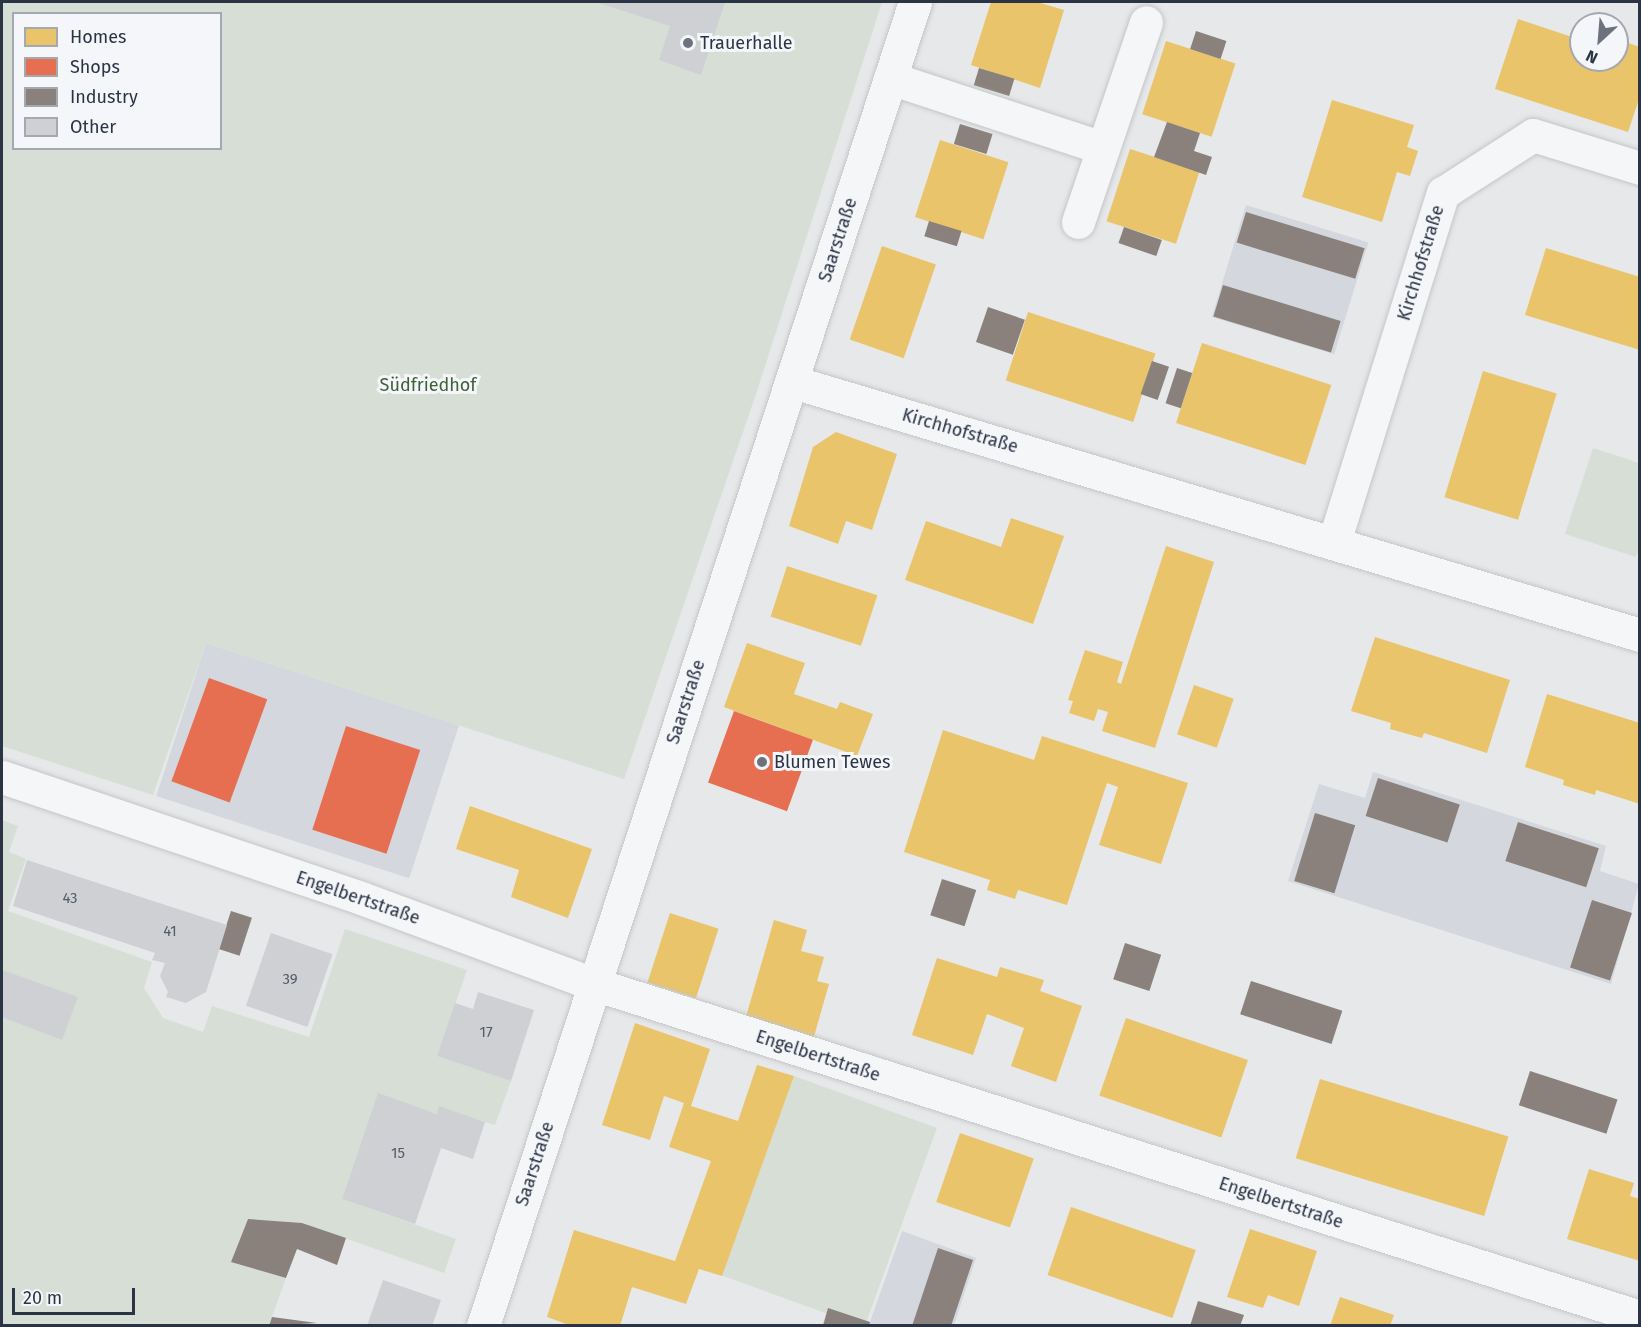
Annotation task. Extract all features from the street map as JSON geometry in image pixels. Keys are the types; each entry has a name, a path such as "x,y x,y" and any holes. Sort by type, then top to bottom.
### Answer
{"street":[{"name":"Saarstraße","path":"483,1326 793,382 915,2"},
{"path":"1078,222 1146,22"},
{"path":"890,78 1103,148"},
{"name":"Kirchhofstraße","path":"1334,542 1443,194 1533,135 1640,168"},
{"name":"Kirchhofstraße","path":"793,382 1640,635"},
{"name":"Engelbertstraße","path":"2,777 361,898 594,984 1640,1317"}],"shaded area":[{"path":"1246,205 1368,242 1334,354 1212,317"},
{"path":"206,643 459,725 409,878 156,796"},
{"path":"1373,772 1606,846 1600,871 1639,884 1611,984 1288,881 1319,784 1365,798"},
{"path":"902,1231 976,1258 954,1325 822,1326 828,1308 870,1322"}],"green space":[{"name":"Südfriedhof","path":"2,2 882,2 756,394 624,779 206,643 153,795 2,746"},
{"path":"1593,448 1639,463 1640,545 1636,557 1565,534"},
{"path":"2,820 18,826 9,852 26,859 8,911 152,962 144,988 163,1018 203,1032 212,1006 309,1037 345,929 467,970 437,1056 511,1081 495,1125 440,1107 437,1114 378,1094 342,1199 456,1239 444,1273 302,1223 248,1219 231,1262 286,1278 269,1325 2,1326"},
{"path":"794,1076 937,1128 865,1326 721,1275"}],"building: Homes":[{"path":"991,2 1037,2 1064,10 1040,88 971,65"},
{"path":"1518,19 1569,36 1569,72 1629,72 1629,43 1640,47 1640,96 1628,132 1495,89"},
{"path":"1166,41 1235,64 1212,137 1142,114"},
{"path":"1332,100 1414,125 1407,147 1418,151 1410,176 1397,172 1382,222 1302,197"},
{"path":"940,140 1008,162 983,239 915,217"},
{"path":"1130,149 1199,172 1176,244 1107,221"},
{"path":"882,246 936,265 904,358 850,340"},
{"path":"1546,248 1640,277 1640,350 1525,315"},
{"path":"1028,312 1155,353 1133,422 1006,380"},
{"path":"1202,343 1331,385 1305,465 1176,423"},
{"path":"1483,371 1557,394 1518,520 1444,497"},
{"path":"836,432 897,454 872,530 846,521 838,544 789,526 813,447"},
{"path":"1011,518 1064,536 1033,624 905,580 926,521 1001,547"},
{"path":"1166,546 1214,562 1155,748 1102,731 1108,712 1098,709 1094,721 1069,713 1073,701 1068,700 1085,650 1123,662 1117,682 1121,684"},
{"path":"787,566 877,595 861,646 771,616"},
{"path":"1375,637 1510,680 1487,753 1424,733 1422,738 1390,729 1391,723 1351,711"},
{"path":"747,643 805,663 794,694 837,709 840,702 873,714 857,756 724,707"},
{"path":"1194,685 1234,699 1217,748 1177,734"},
{"path":"1547,694 1640,723 1640,804 1596,790 1595,795 1563,785 1564,780 1525,767"},
{"path":"943,730 1034,760 1042,736 1188,783 1161,864 1099,845 1118,787 1107,783 1067,905 1018,890 1015,899 987,890 990,880 904,852"},
{"path":"470,806 592,849 568,918 511,897 519,870 456,849"},
{"path":"670,913 719,929 696,998 647,982"},
{"path":"774,920 807,930 801,951 824,957 817,981 829,984 813,1040 745,1020"},
{"path":"937,958 997,977 1000,967 1044,980 1040,991 1082,1006 1056,1082 1011,1066 1024,1028 987,1014 973,1055 912,1035"},
{"path":"1126,1018 1248,1060 1221,1138 1099,1096"},
{"path":"635,1023 710,1049 691,1106 738,1121 757,1065 794,1076 722,1276 699,1269 686,1304 632,1287 620,1326 572,1326 547,1317 574,1230 675,1261 711,1161 669,1147 684,1103 664,1096 650,1140 602,1125"},
{"path":"1320,1079 1508,1137 1484,1216 1296,1158"},
{"path":"960,1133 1034,1158 1010,1227 936,1202"},
{"path":"1589,1169 1634,1183 1630,1196 1640,1199 1640,1261 1567,1239"},
{"path":"1071,1207 1196,1250 1172,1318 1048,1275"},
{"path":"1250,1229 1317,1251 1299,1306 1268,1295 1263,1308 1227,1297"},
{"path":"1340,1297 1394,1315 1390,1326 1330,1326"}],"building: Shops":[{"path":"209,678 267,699 230,803 171,781"},
{"name":"Blumen Tewes","path":"734,711 813,740 787,811 708,782"},
{"path":"346,726 420,750 386,854 312,830"}],"building: Industry":[{"path":"1196,31 1226,41 1221,59 1190,49"},
{"path":"979,68 1014,79 1009,96 974,85"},
{"path":"1167,122 1200,133 1194,151 1212,157 1206,175 1154,157"},
{"path":"960,124 993,134 986,154 954,144"},
{"path":"1246,212 1365,248 1355,279 1237,243"},
{"path":"929,221 962,231 957,246 924,236"},
{"path":"1124,227 1162,240 1156,256 1118,243"},
{"path":"1223,285 1341,321 1331,353 1213,317"},
{"path":"988,307 1025,320 1013,355 976,342"},
{"path":"1152,361 1169,367 1158,400 1141,394"},
{"path":"1177,368 1192,373 1181,408 1166,403"},
{"path":"1378,778 1460,805 1447,843 1366,816"},
{"path":"1315,813 1355,825 1334,893 1294,881"},
{"path":"1518,822 1599,848 1586,887 1505,861"},
{"path":"942,879 976,890 964,926 930,915"},
{"path":"1592,900 1632,913 1610,981 1570,968"},
{"path":"231,911 252,918 240,956 219,949"},
{"path":"1125,943 1161,955 1149,991 1113,979"},
{"path":"1251,981 1342,1011 1331,1044 1240,1014"},
{"path":"1530,1071 1617,1099 1606,1134 1519,1105"},
{"path":"248,1219 302,1223 346,1238 337,1265 297,1249 286,1278 231,1262"},
{"path":"938,1248 973,1260 951,1326 912,1326"},
{"path":"1198,1301 1244,1315 1240,1326 1190,1326"},
{"path":"828,1308 870,1322 869,1326 823,1326"},
{"path":"272,1317 317,1323 269,1326"}],"building: Other":[{"name":"Trauerhalle","path":"596,2 725,2 701,75 659,60 670,26"},
{"path":"27,860 227,925 206,992 186,1003 166,997 168,992 160,976 165,963 152,960 155,953 13,906"},
{"path":"271,933 332,954 307,1027 246,1006"},
{"path":"2,970 78,997 62,1040 2,1017"},
{"path":"478,992 534,1010 511,1081 437,1056 455,1003 473,1009"},
{"path":"378,1093 437,1114 439,1106 485,1122 473,1159 441,1148 415,1224 342,1199"},
{"path":"383,1280 441,1300 432,1326 367,1326"}],"place":[{"name":"Trauerhalle","path":"688,43"},
{"name":"Blumen Tewes","path":"762,762"}]}
